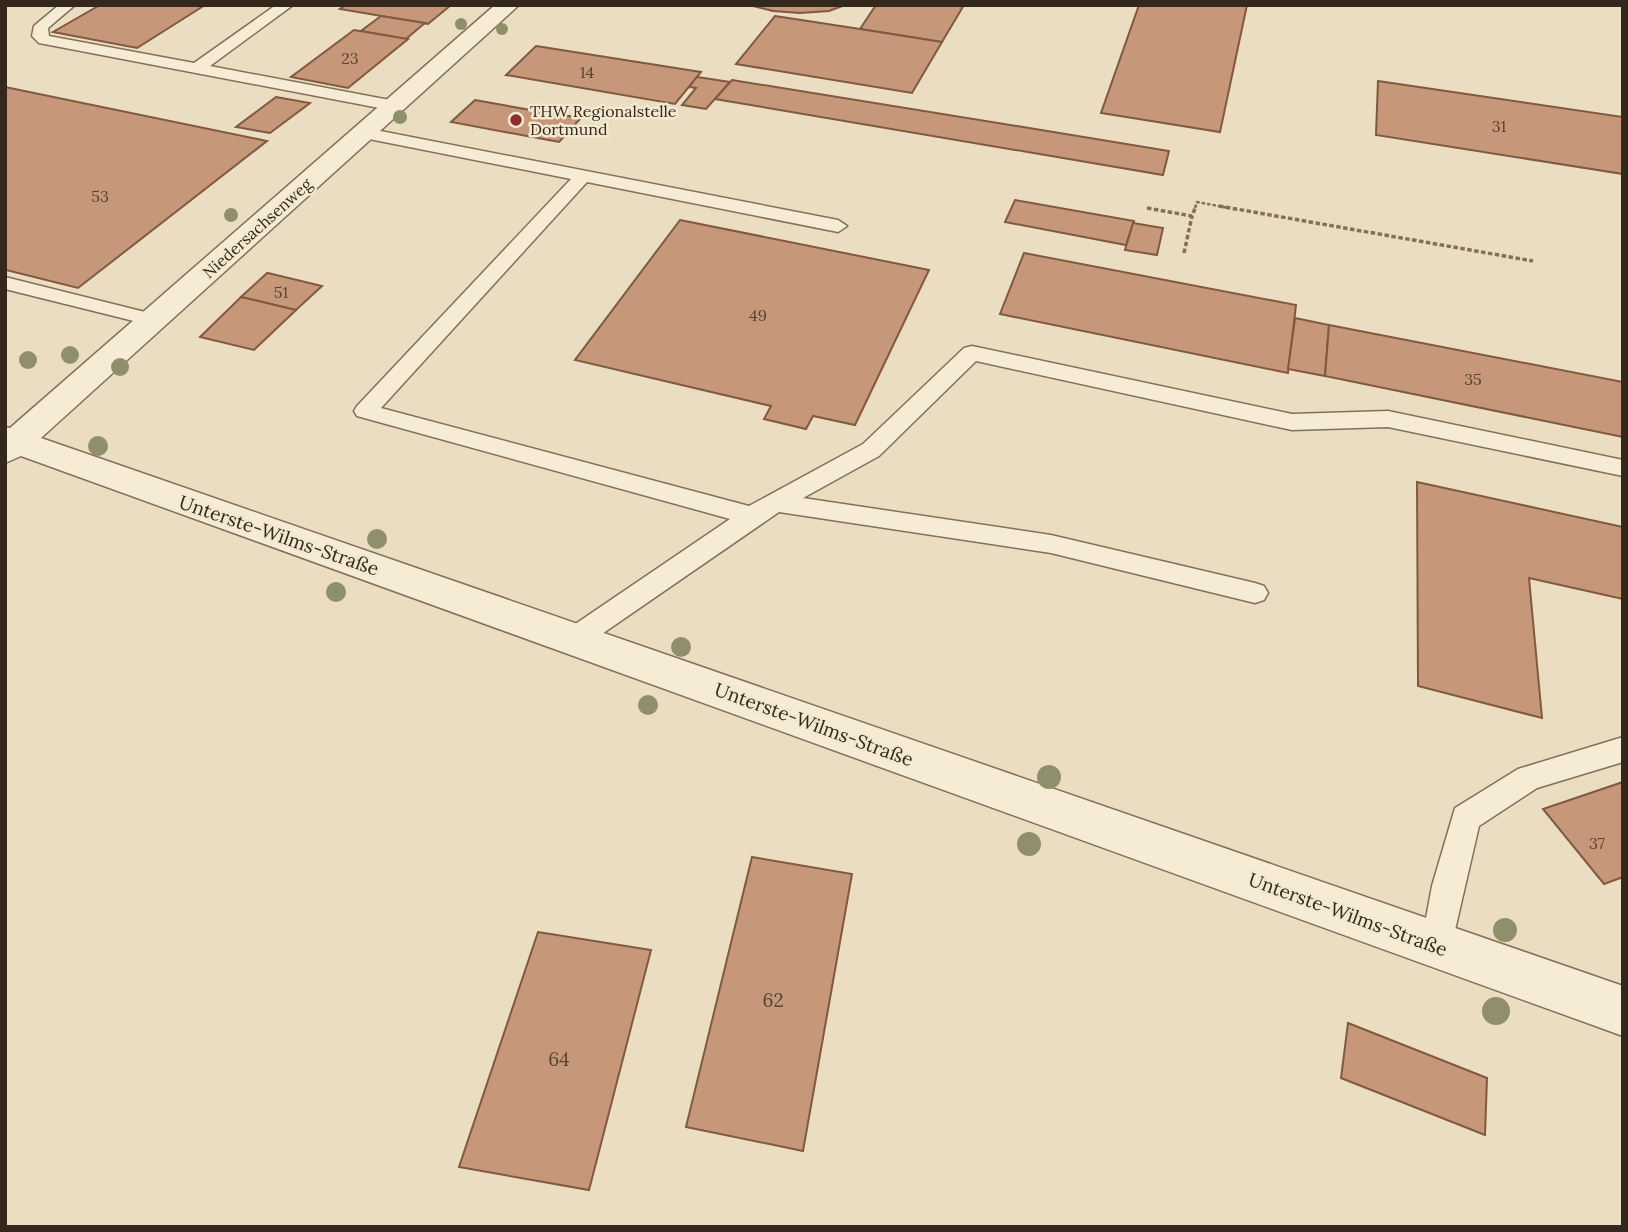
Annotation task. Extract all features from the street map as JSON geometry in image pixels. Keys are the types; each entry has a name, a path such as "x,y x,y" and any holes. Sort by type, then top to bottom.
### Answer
{"street":[{"name":"Niedersachsenweg","path":"9,444 154,320 508,5"},
{"name":"Unterste-Wilms-Straße","path":"9,444 574,639 1623,1011"}],"lane":[{"path":"68,5 41,26 40,36 44,40 395,106"},
{"path":"196,69 286,5"},
{"path":"365,133 838,226"},
{"path":"583,176 365,411 752,516"},
{"path":"5,283 154,320"},
{"path":"574,639 752,516 871,450 972,353 1292,422 1388,419 1623,468"},
{"path":"776,503 1051,544 1255,593"},
{"path":"1437,945 1448,886 1466,818 1528,778 1623,749"}],"path":[{"path":"1184,253 1197,202 1533,261"},
{"path":"1147,208 1192,216"}],"building":[{"path":"100,5 205,5 137,48 53,32"},
{"path":"346,5 451,5 428,24 340,9"},
{"path":"749,5 845,5 829,11 800,13 773,11"},
{"path":"876,5 964,5 942,42 860,29"},
{"path":"1139,5 1247,5 1220,132 1101,113"},
{"path":"381,16 425,23 406,39 361,31"},
{"path":"775,16 942,42 912,93 736,64"},
{"path":"354,30 408,39 348,88 291,77"},
{"path":"536,46 701,72 675,104 506,75"},
{"path":"697,77 730,82 706,109 682,105 696,88 689,87"},
{"path":"732,80 1169,151 1163,175 715,99"},
{"path":"1378,81 1623,117 1623,174 1376,135"},
{"path":"5,87 267,141 78,288 6,270"},
{"path":"276,97 310,103 270,133 236,127"},
{"name":"THW Regionalstelle Dortmund","path":"475,100 581,118 559,142 451,122"},
{"path":"1015,200 1134,221 1126,245 1005,222"},
{"path":"680,220 929,270 855,425 813,416 806,429 764,419 771,406 575,360"},
{"path":"1133,223 1163,228 1157,255 1125,250"},
{"path":"1024,253 1296,305 1288,373 1000,314"},
{"path":"267,273 322,286 296,310 241,297"},
{"path":"241,297 296,310 254,350 200,337"},
{"path":"1295,318 1329,325 1325,376 1288,369"},
{"path":"1329,325 1623,382 1623,437 1325,376"},
{"path":"1417,482 1623,527 1623,599 1529,578 1542,718 1418,686"},
{"path":"1623,782 1623,877 1604,884 1543,809"},
{"path":"752,857 852,874 803,1151 686,1127"},
{"path":"538,932 651,950 589,1190 459,1167"},
{"path":"1348,1023 1487,1078 1485,1135 1341,1078"}],"place":[{"name":"THW Regionalstelle Dortmund","path":"516,120"}]}
